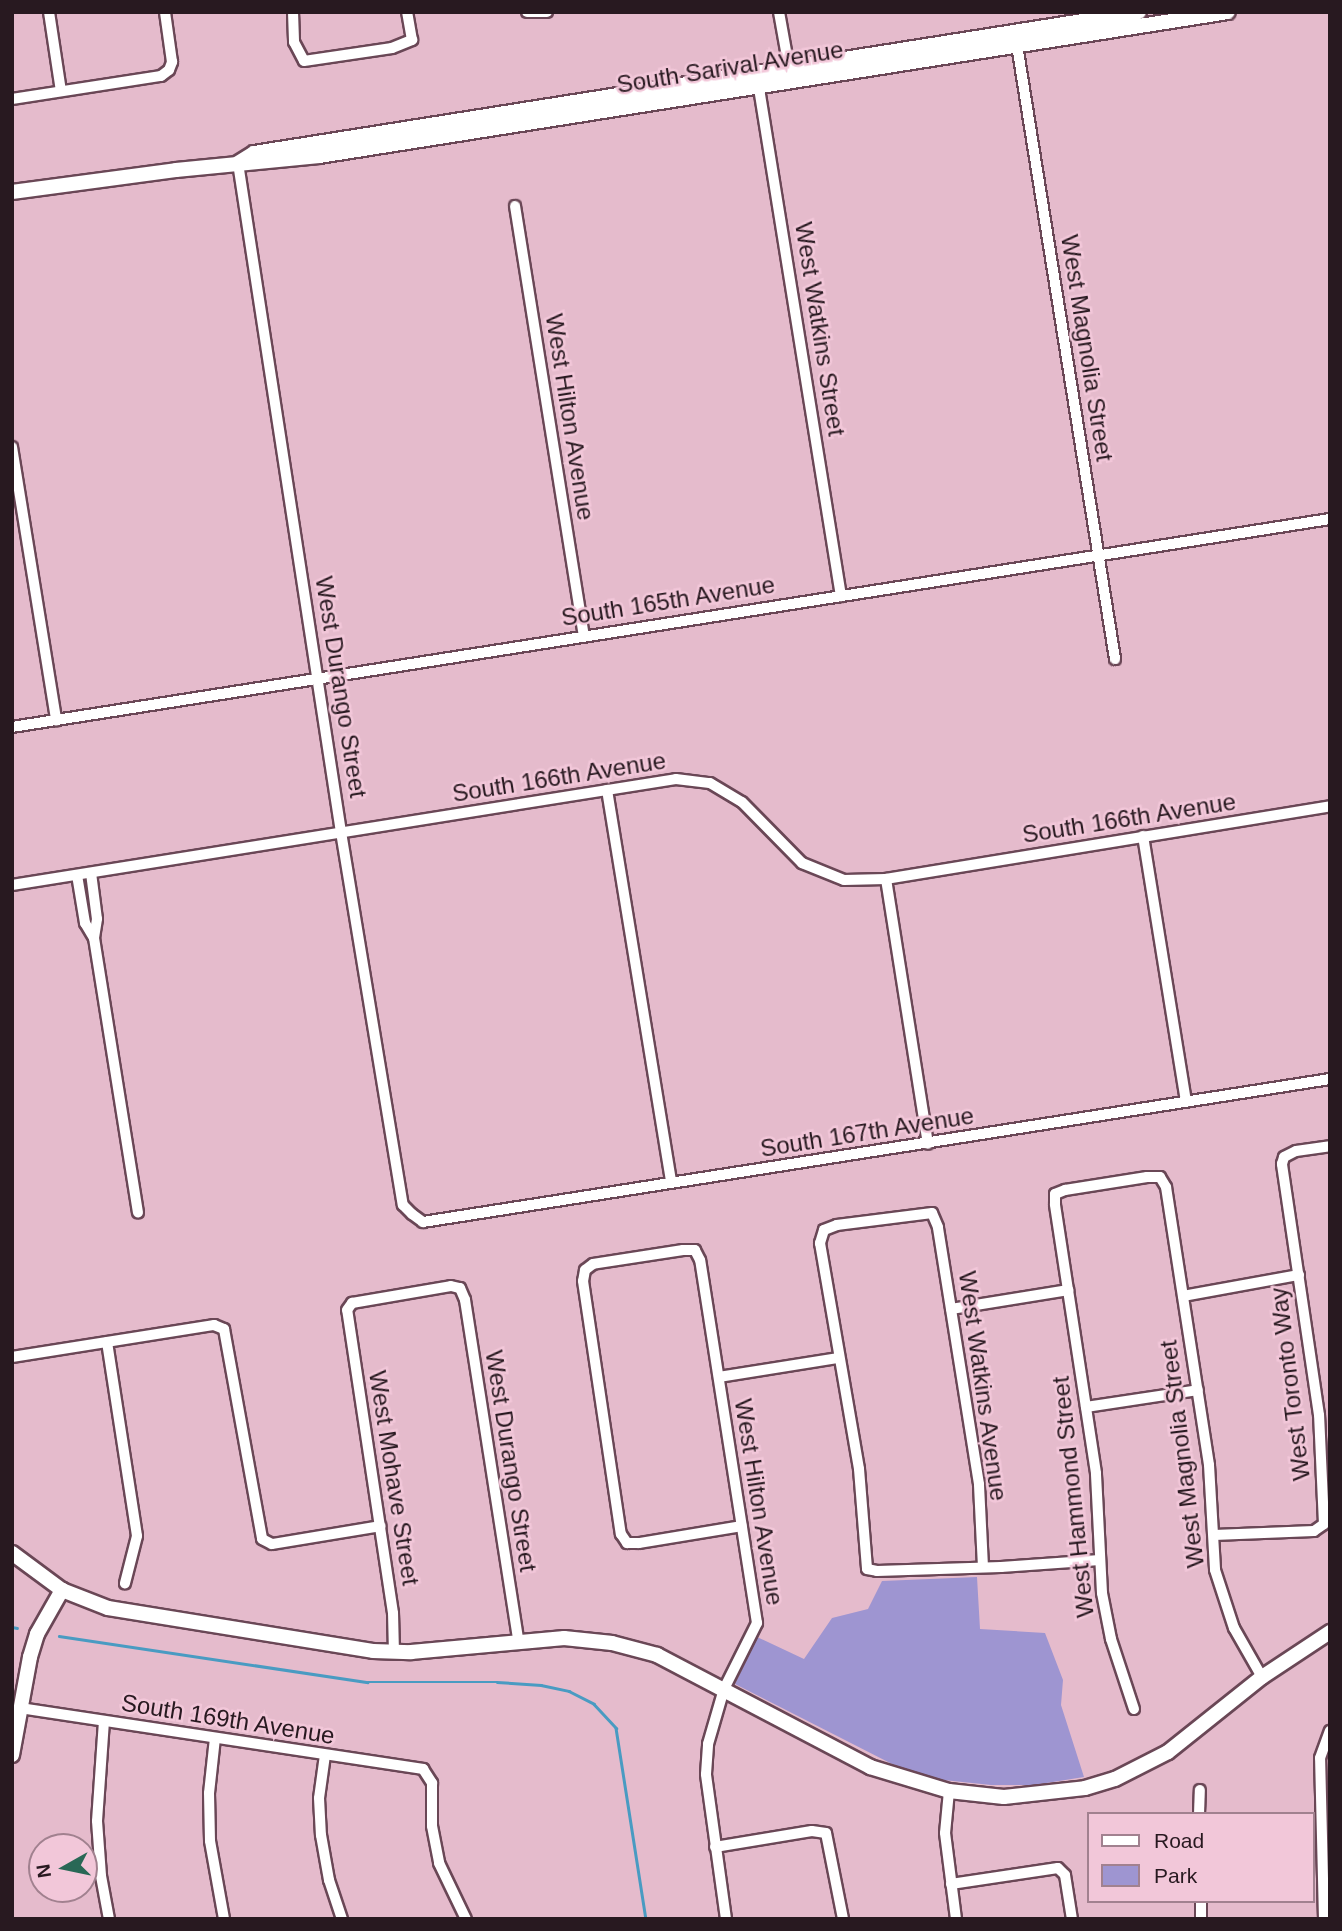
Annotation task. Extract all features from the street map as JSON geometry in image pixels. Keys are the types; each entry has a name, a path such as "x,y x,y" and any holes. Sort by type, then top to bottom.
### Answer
{"main road":[{"name":"South Sarival Avenue","path":"12,192 239,163 258,164 318,156 798,79 1139,12"},
{"name":"South Sarival Avenue","path":"239,163 254,153 788,67 1228,12"},
{"path":"12,1553 62,1590 108,1608 394,1653 518,1640 564,1638 612,1643 657,1655 870,1767 949,1791 1004,1797 1056,1793 1115,1779 1174,1749 1262,1677 1330,1632"},
{"path":"12,1755 34,1642 62,1590"}],"street":[{"path":"49,12 61,91"},
{"path":"12,99 161,76 169,70 173,62 166,12"},
{"path":"293,12 294,42 304,61 392,48 412,40 407,12"},
{"path":"528,13 547,12"},
{"path":"779,12 788,67 798,79"},
{"name":"West Magnolia Street","path":"1016,38 1115,659"},
{"path":"748,74 760,85"},
{"name":"West Watkins Street","path":"760,85 841,596"},
{"name":"West Durango Street","path":"239,163 320,679 341,832 403,1205 412,1214"},
{"name":"West Hilton Avenue","path":"515,206 583,635"},
{"path":"12,447 56,720"},
{"name":"South 165th Avenue","path":"12,727 1330,519"},
{"name":"South 166th Avenue","path":"12,885 677,779 710,783 741,802 802,863 844,880 886,879 1330,806"},
{"path":"607,790 671,1182"},
{"path":"1143,836 1186,1102"},
{"path":"91,873 97,919 94,937 138,1212"},
{"path":"77,875 85,923 94,937"},
{"path":"886,879 928,1144"},
{"path":"82,907 95,905"},
{"name":"South 167th Avenue","path":"412,1214 423,1222 1330,1079"},
{"name":"West Toronto Way","path":"1213,1535 1314,1531 1324,1524 1326,1465 1282,1164 1284,1157 1296,1151 1330,1146"},
{"name":"West Magnolia Street","path":"1160,1177 1166,1187 1209,1465 1215,1570 1234,1628 1262,1677"},
{"name":"West Hammond Street","path":"1134,1709 1106,1618 1096,1473 1055,1194 1160,1177"},
{"name":"West Watkins Avenue","path":"838,1358 820,1243 824,1230 836,1225 932,1213 938,1227 979,1484 983,1567"},
{"name":"West Hilton Avenue","path":"726,1919 706,1774 708,1744 724,1689 757,1623 701,1260 695,1250 593,1264 585,1270 583,1281 621,1534 626,1543 742,1526"},
{"path":"1183,1296 1299,1275"},
{"name":"West Mohave Street","path":"394,1653 393,1613 382,1526 347,1310 352,1303 451,1286 460,1288"},
{"name":"West Durango Street","path":"460,1288 465,1300 518,1640"},
{"path":"951,1308 1068,1290"},
{"path":"12,1357 214,1325 224,1329 262,1539 272,1544 382,1526"},
{"path":"107,1342 137,1536 125,1583"},
{"path":"719,1377 838,1358 859,1469 867,1569 877,1572 1100,1560"},
{"path":"1086,1407 1198,1390"},
{"name":"South 169th Avenue","path":"20,1708 419,1768 428,1773 432,1783 435,1847 446,1881 466,1919"},
{"path":"104,1721 97,1821 101,1876 109,1919"},
{"path":"1324,1919 1320,1758 1330,1731"},
{"path":"215,1738 209,1793 210,1842 224,1919"},
{"path":"325,1755 319,1798 321,1835 329,1880 342,1919"},
{"path":"1199,1812 1200,1790"},
{"path":"949,1791 945,1833 956,1919"},
{"path":"715,1847 812,1831 826,1833 843,1919"},
{"path":"951,1884 1058,1868 1065,1875 1072,1919"}],"green space":[{"path":"977,1577 980,1629 1045,1633 1063,1680 1061,1705 1084,1777 1034,1785 991,1785 934,1779 892,1764 735,1684 757,1637 804,1659 832,1618 868,1609 882,1581"}],"waterway":[{"path":"12,1627 17,1628"},
{"path":"59,1636 368,1682 497,1682 541,1685 569,1691 594,1704 616,1728 646,1919"}]}
